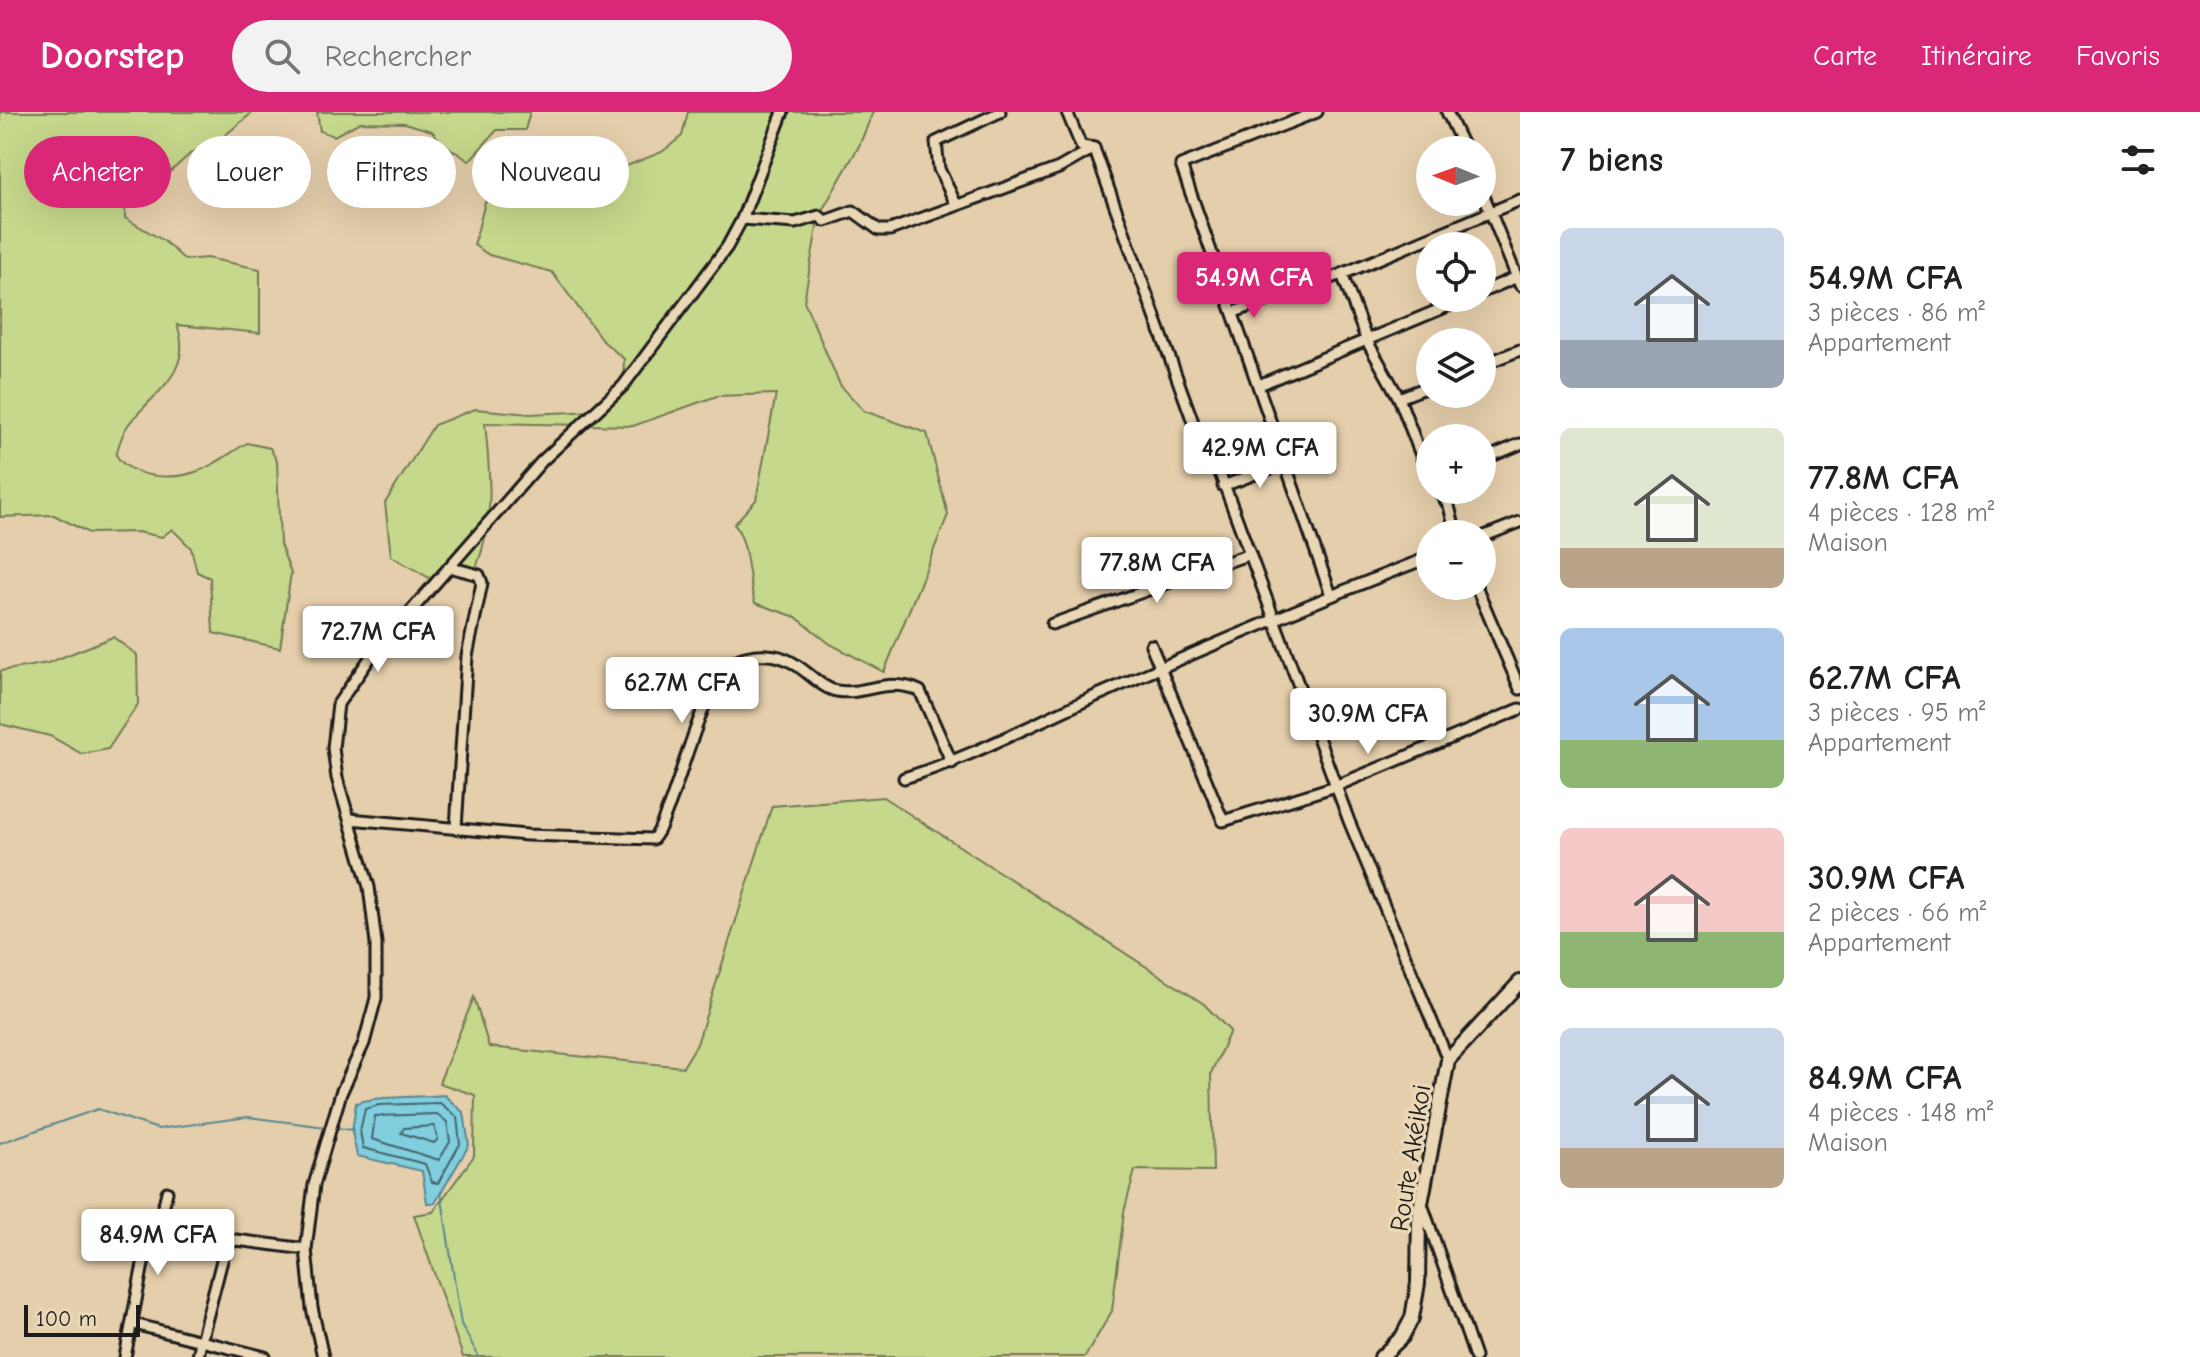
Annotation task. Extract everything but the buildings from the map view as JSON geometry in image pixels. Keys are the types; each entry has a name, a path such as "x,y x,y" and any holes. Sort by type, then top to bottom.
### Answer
{"street":[{"path":"323,1357 312,1308 306,1249 314,1185 341,1093 364,1043 376,998 376,943 369,887 333,748 338,704 355,675 542,461 623,386 720,257 742,219 783,112"},
{"path":"956,204 939,169 936,142 1000,112"},
{"path":"1067,112 1081,146 1094,148"},
{"path":"1317,112 1181,165 1331,595"},
{"path":"1447,112 1458,136"},
{"path":"742,219 795,223 819,216 825,221 853,211 883,231 1059,168 1094,148"},
{"path":"1094,148 1193,422 1223,486 1336,786 1448,1060"},
{"path":"1496,209 1520,200"},
{"path":"1234,312 1342,274 1478,216"},
{"path":"1492,216 1518,281 1496,288"},
{"path":"1342,274 1367,341 1399,398 1416,442"},
{"path":"1259,385 1434,312"},
{"path":"1496,359 1520,350"},
{"path":"1399,398 1416,391"},
{"path":"1496,454 1520,444"},
{"path":"1223,486 1285,463"},
{"path":"1496,531 1520,522"},
{"path":"1052,624 1250,554"},
{"path":"904,778 952,763 1331,595 1416,562"},
{"path":"449,567 479,575 482,583 467,656 456,828"},
{"path":"1482,600 1520,689"},
{"path":"1151,645 1223,821 1336,786 1520,709"},
{"path":"350,819 653,839 680,779 716,681 728,664 753,656 783,658 807,670 833,691 858,691 879,685 917,689 927,699 952,763"},
{"name":"Route Akéikoi","path":"1381,1357 1402,1337 1412,1318 1418,1283 1421,1200 1448,1060 1520,982"},
{"path":"125,1357 134,1324 144,1259 157,1233 167,1192"},
{"path":"1421,1200 1475,1357"},
{"path":"198,1357 229,1241 306,1249"},
{"path":"134,1324 265,1357"}],"green space":[{"path":"0,112 253,112 224,136 187,136 187,157 171,171 171,136 24,136 24,208 125,208 125,218 164,241 185,260 207,258 260,269 260,333 177,325 181,342 176,369 128,425 116,455 123,463 144,474 168,476 203,469 247,443 270,448 277,461 280,544 291,573 280,648 213,633 210,578 197,572 191,548 172,529 162,537 137,532 89,533 54,515 0,517"},
{"path":"317,112 530,112 525,130 497,130 492,136 472,136 472,158 469,161 456,152 456,136 436,136 432,131 405,123 360,122 334,136 320,131"},
{"path":"688,112 873,112 859,146 819,216 804,301 840,385 864,411 927,433 948,515 884,672 830,644 796,617 755,603 745,550 734,524 756,500 776,394 717,396 633,426 485,423 489,515 476,568 431,579 391,556 385,503 434,425 475,409 530,414 596,411 623,386 624,359 603,341 552,272 489,255 474,245 483,208 629,208 629,165 662,152 682,136"},
{"path":"113,637 137,655 138,704 108,749 82,754 50,736 0,724 0,671 48,663"},
{"path":"883,797 1204,1004 1230,1031 1211,1073 1213,1171 1135,1170 1124,1212 1112,1311 1085,1357 463,1357 414,1215 433,1212 474,1156 475,1095 439,1083 474,997 489,1047 683,1067 697,1044 772,806"}],"water":[{"path":"444,1095 464,1113 469,1145 435,1203 427,1203 422,1171 357,1156 352,1132 356,1103"}],"waterway":[{"path":"0,1143 98,1109 158,1129 248,1117 326,1127"},
{"path":"336,1128 353,1130"},
{"path":"441,1192 461,1324 479,1357"}]}
